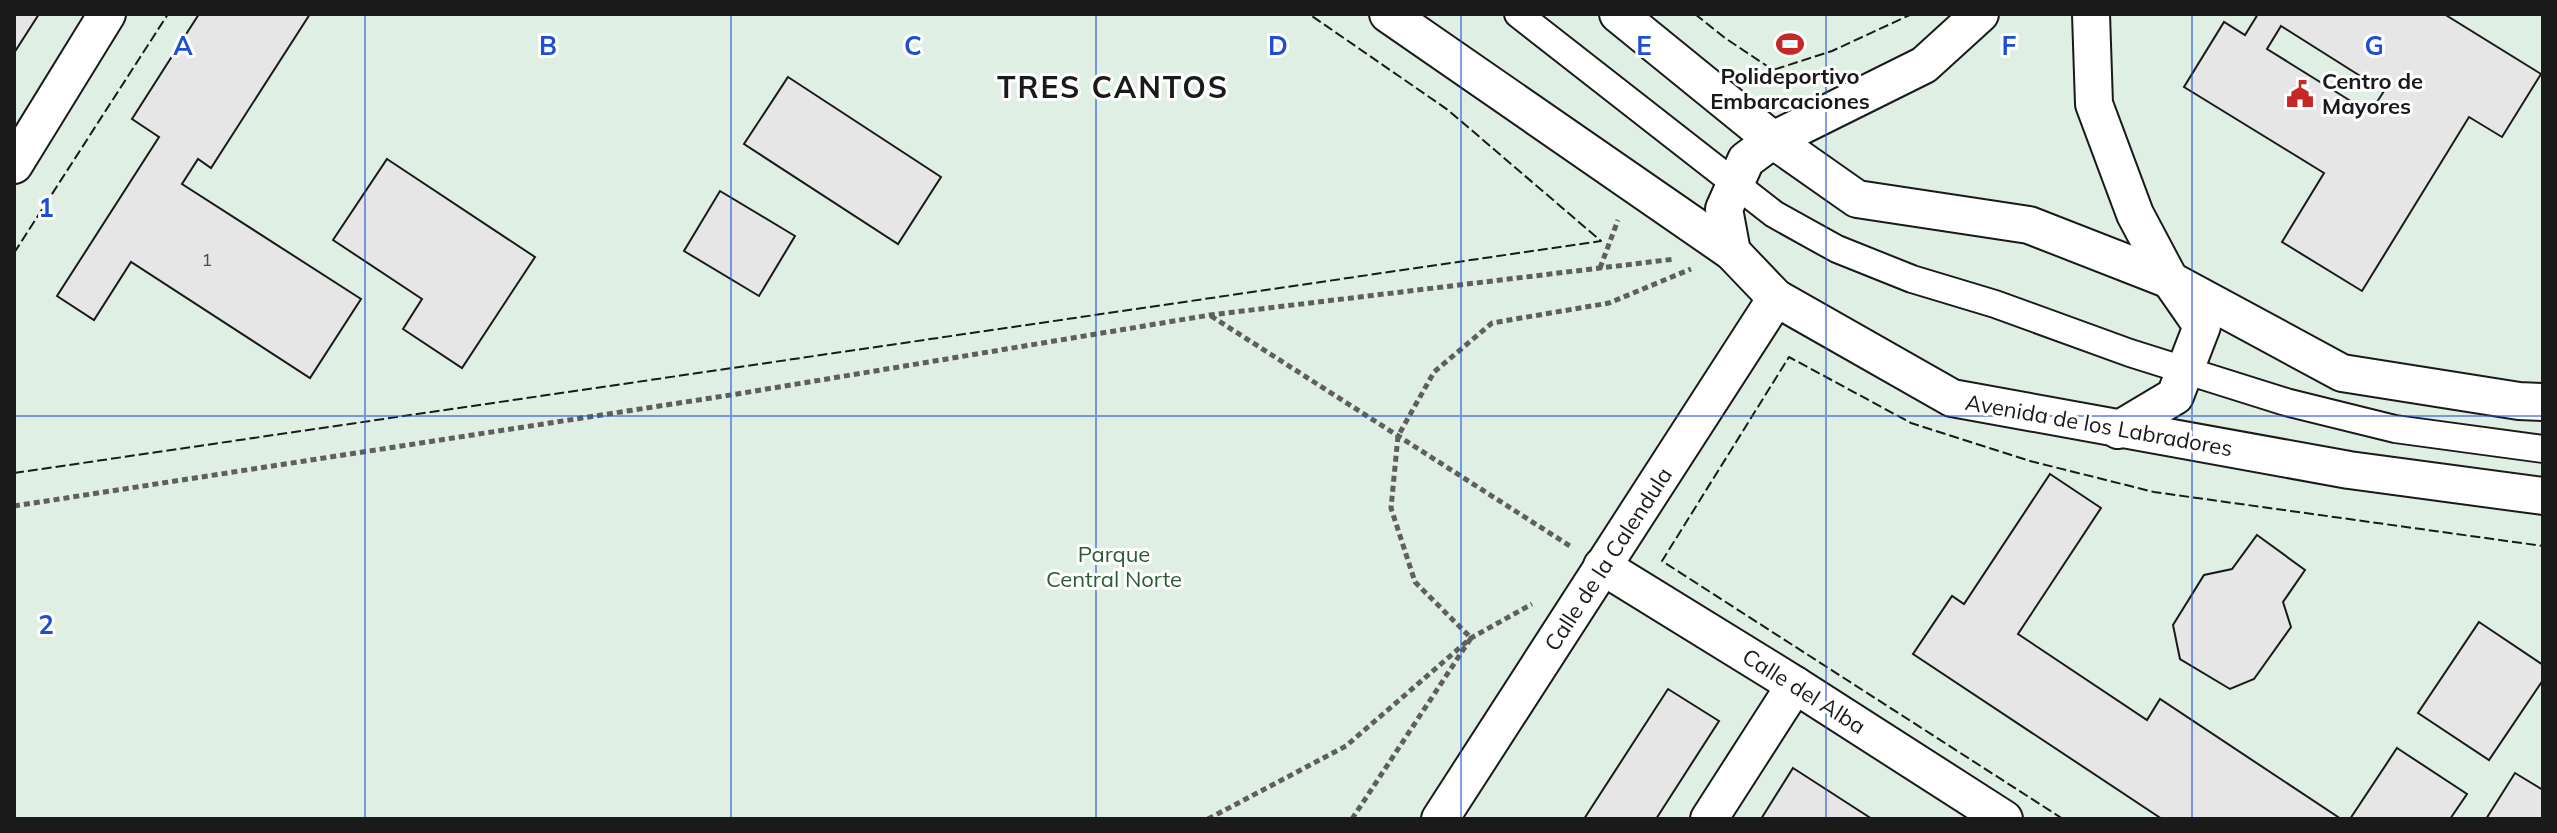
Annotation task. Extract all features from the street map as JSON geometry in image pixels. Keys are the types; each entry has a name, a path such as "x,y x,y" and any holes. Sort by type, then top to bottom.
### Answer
{"street":[{"path":"14,165 107,14"},
{"name":"Avenida de los Labradores","path":"1388,14 1732,252 1776,298 1952,398 2349,470 2543,496"},
{"path":"1518,14 1774,214 1837,249 1912,279 2286,402 2395,429 2543,449"},
{"path":"1618,14 1773,140 1857,199 2029,225 2170,280 2342,373 2519,401 2543,402"},
{"path":"1732,252 1724,209 1746,160 1773,140 1924,65 1980,14"},
{"path":"2091,14 2094,104 2135,214 2170,280 2202,326 2175,396 2118,430"},
{"name":"Calle de la Calendula","path":"1440,819 1776,298"},
{"name":"Calle del Alba","path":"1602,566 2004,819"},
{"path":"1709,819 1795,685"}],"path":[{"path":"14,506 737,394 1210,315 1732,252"},
{"path":"1471,638 1415,582 1391,508 1398,436 1434,372 1492,323 1609,303 1732,252"},
{"path":"1210,315 1602,566"},
{"path":"1208,819 1346,746 1471,638 1536,602"},
{"path":"1352,819 1471,638"}],"green space":[{"name":"Parque Central Norte","path":"14,14 2543,14 2543,819 14,819"}],"building":[{"path":"14,14 39,14 14,53"},
{"path":"199,14 310,14 211,168 198,159 182,184 361,299 310,378 131,262 94,320 57,296 159,137 132,119"},
{"path":"2258,14 2444,14 2541,74 2502,137 2469,117 2362,291 2282,242 2324,173 2184,87 2224,22 2245,35","holes":["2281,26 2384,91 2370,113 2267,49"]},
{"path":"788,77 941,177 898,244 744,144"},
{"path":"387,159 535,257 462,368 403,329 422,299 333,240"},
{"path":"720,191 795,236 759,296 684,251"},
{"path":"2050,474 2101,508 2018,634 2147,720 2160,699 2341,819 2162,819 1913,654 1952,596 1964,604"},
{"path":"2257,535 2305,570 2283,602 2291,627 2254,679 2230,689 2180,659 2173,625 2204,575 2232,569"},
{"path":"2479,622 2543,665 2543,680 2489,760 2418,713"},
{"path":"1668,689 1719,721 1656,819 1584,819"},
{"path":"2397,748 2467,794 2450,819 2350,819"},
{"path":"1793,768 1872,819 1761,819"},
{"path":"2515,773 2543,790 2543,819 2486,819"}],"fence":[{"path":"14,253 168,14"},
{"path":"14,473 1601,241 1448,110 1309,14"},
{"path":"1695,14 1773,70 1832,51 1912,14"},
{"path":"2063,819 1662,561 1789,357 1911,423 2030,461 2154,492 2543,546"}],"place":[{"name":"Polideportivo Embarcaciones","path":"1790,44"},
{"name":"Centro de Mayores","path":"2300,94"}],"district":[{"name":"TRES CANTOS","path":"1113,87"}]}
